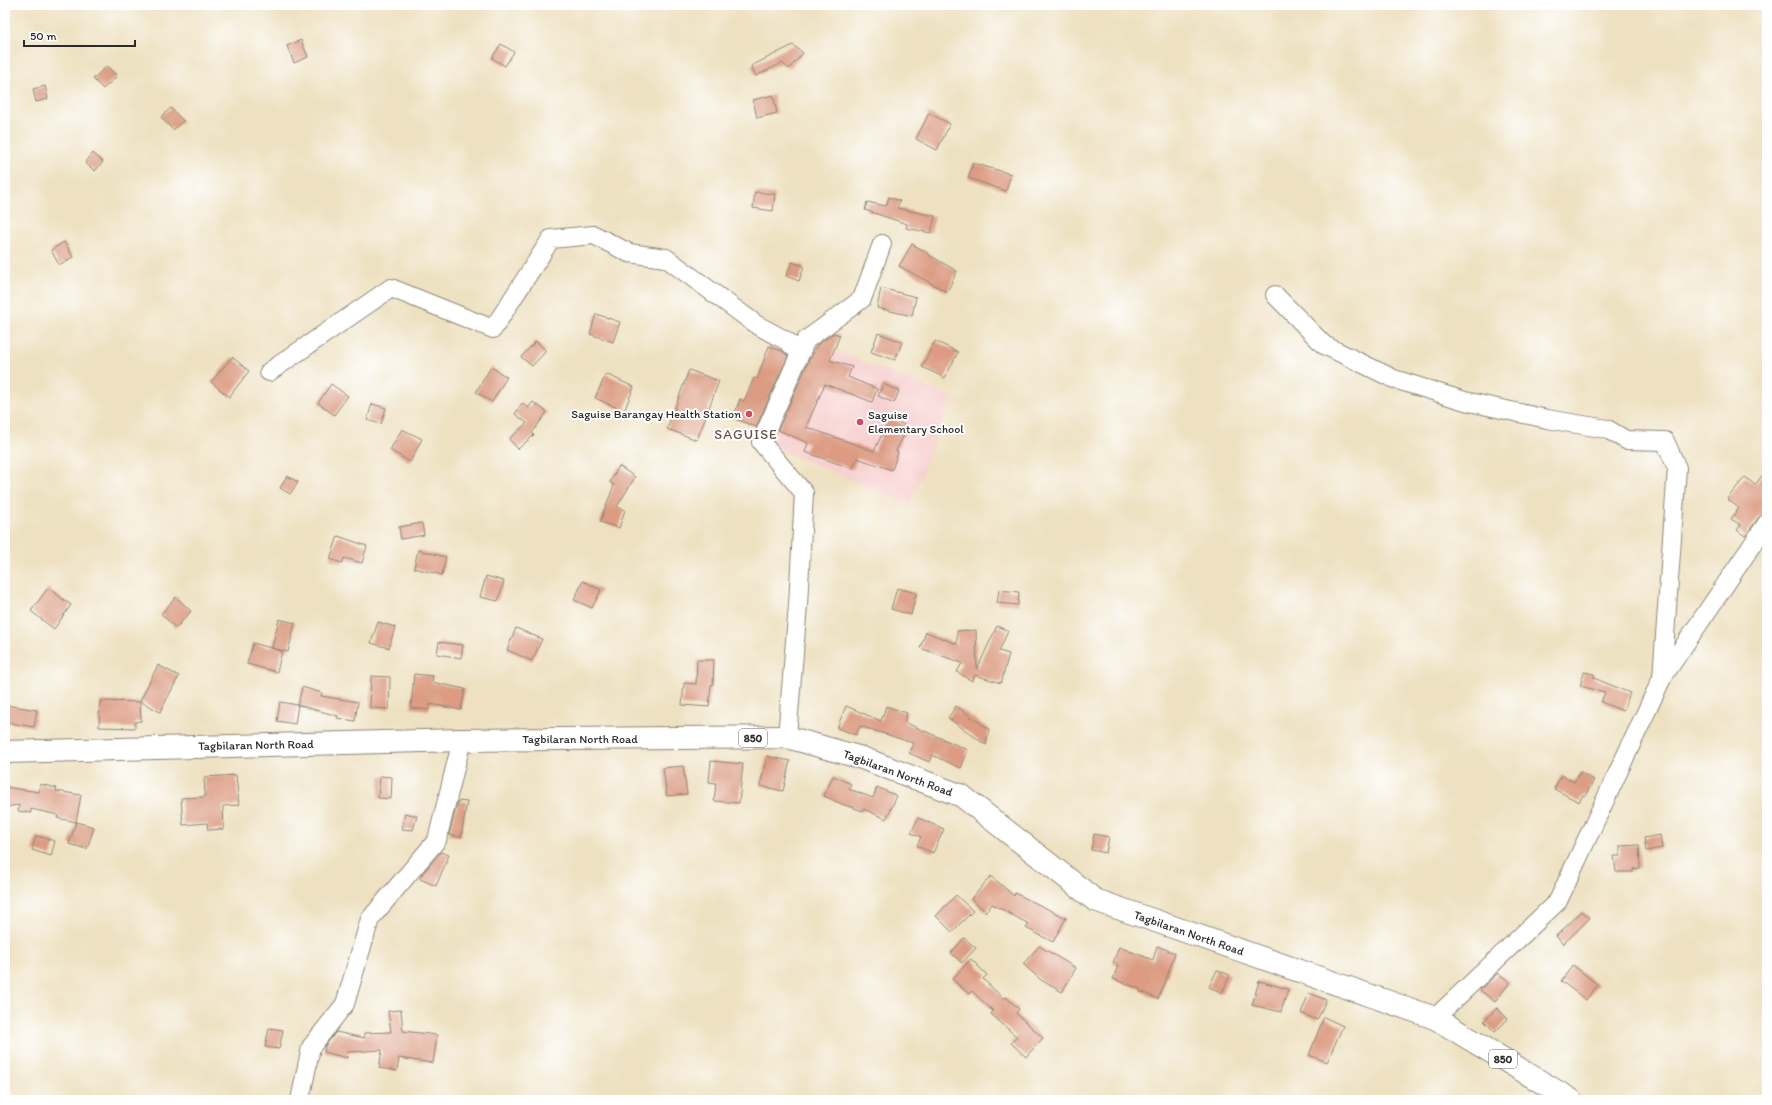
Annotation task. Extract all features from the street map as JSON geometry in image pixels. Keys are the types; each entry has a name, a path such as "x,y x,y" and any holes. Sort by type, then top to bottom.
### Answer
{"main road":[{"name":"Tagbilaran North Road","path":"5,752 462,740 787,737 862,758 962,796 1095,900 1436,1018 1571,1100"}],"street":[{"path":"269,372 390,288 493,329 551,240 594,235 629,253 666,258 757,325 787,341 800,353"},
{"path":"787,737 798,605 804,493 761,442 806,340 862,298 882,244"},
{"path":"1275,295 1324,345 1394,379 1465,401 1547,419 1607,428 1626,440 1665,441 1677,468 1662,678"},
{"path":"1436,1018 1558,901 1662,678 1767,523"},
{"path":"300,1100 311,1047 344,1004 370,920 436,840 462,740"}],"shaded area":[{"name":"Saguise Elementary School","path":"810,340 952,398 910,504 768,445"}],"building":[{"path":"301,40 308,57 294,63 287,46"},
{"path":"501,44 514,52 505,66 492,58"},
{"path":"793,45 803,53 789,69 782,63 756,76 751,66"},
{"path":"107,66 117,76 103,89 93,79"},
{"path":"45,86 48,99 36,102 33,89"},
{"path":"773,95 777,113 757,118 753,100"},
{"path":"171,108 183,121 173,130 161,117"},
{"path":"929,113 950,124 937,150 916,139"},
{"path":"93,153 103,162 95,171 85,163"},
{"path":"973,163 1011,174 1006,191 968,178"},
{"path":"755,192 775,194 773,211 753,208"},
{"path":"889,197 900,201 897,208 935,216 931,233 906,228 907,224 865,210 867,202 886,206"},
{"path":"64,242 73,257 59,265 51,250"},
{"path":"912,244 957,271 947,292 899,266"},
{"path":"792,262 804,266 799,281 786,276"},
{"path":"881,288 916,297 912,316 877,308"},
{"path":"596,314 620,322 613,342 590,334"},
{"path":"834,333 840,335 830,360 852,367 848,377 877,389 872,402 825,384 806,427 874,451 890,418 908,427 896,451 898,452 892,470 857,458 853,469 805,452 808,443 778,430 817,345"},
{"path":"878,333 902,342 895,360 871,352"},
{"path":"536,341 546,351 532,366 521,357"},
{"path":"935,341 958,352 945,378 922,367"},
{"path":"769,346 782,351 788,356 756,427 733,418 740,399 744,401 754,378 757,379"},
{"path":"232,357 249,371 229,397 211,382"},
{"path":"491,367 507,377 492,402 476,392"},
{"path":"689,370 719,381 697,440 667,429"},
{"path":"606,374 634,387 624,411 595,398"},
{"path":"331,384 348,396 334,415 318,403"},
{"path":"883,384 899,391 894,403 878,396"},
{"path":"533,402 547,412 532,433 534,435 518,449 509,439 527,423 515,414 522,403 528,408"},
{"path":"372,404 386,408 381,424 367,420"},
{"path":"402,429 422,439 410,462 390,450"},
{"path":"619,466 635,477 617,507 625,510 619,528 600,522 614,485 610,482"},
{"path":"1767,469 1767,513 1759,517 1745,536 1737,530 1741,525 1731,519 1739,508 1727,499 1745,477 1755,485"},
{"path":"287,476 298,482 290,494 280,488"},
{"path":"422,523 424,535 401,539 399,527"},
{"path":"338,536 367,546 362,563 344,558 342,563 330,559"},
{"path":"418,550 446,557 442,575 414,568"},
{"path":"486,576 504,581 498,601 480,597"},
{"path":"583,581 601,590 592,608 574,600"},
{"path":"48,588 71,605 54,629 31,611"},
{"path":"897,588 916,593 911,615 891,609"},
{"path":"999,590 1019,592 1018,605 997,603"},
{"path":"176,597 191,611 176,628 161,614"},
{"path":"279,619 295,623 288,652 272,648"},
{"path":"378,622 395,627 389,648 371,643"},
{"path":"997,626 1008,631 999,651 1009,654 1001,683 975,675 972,681 957,672 962,663 920,648 926,632 957,644 957,631 976,630 977,669"},
{"path":"516,628 542,639 532,661 507,650"},
{"path":"439,642 463,645 461,658 437,654"},
{"path":"253,643 282,651 277,672 247,664"},
{"path":"697,660 714,660 713,685 711,685 709,707 682,705 684,683 696,684"},
{"path":"158,665 179,676 160,712 140,701"},
{"path":"1584,672 1594,674 1594,678 1630,693 1623,711 1601,702 1605,692 1580,686"},
{"path":"414,674 433,676 432,682 465,689 461,710 430,704 429,710 411,708"},
{"path":"371,676 390,677 389,709 370,708"},
{"path":"302,687 322,693 321,696 358,702 355,721 337,718 338,716 298,705"},
{"path":"100,701 140,702 141,721 135,722 135,728 99,727"},
{"path":"280,702 298,705 295,724 277,721"},
{"path":"6,705 37,710 34,727 5,722"},
{"path":"846,706 881,721 886,706 907,713 904,722 968,750 961,768 932,755 929,762 909,753 913,743 860,726 856,735 837,728"},
{"path":"956,706 989,729 986,745 948,718"},
{"path":"767,756 790,761 783,791 760,786"},
{"path":"711,761 743,764 739,803 714,801 716,783 709,782"},
{"path":"683,766 687,794 667,796 663,768"},
{"path":"1580,772 1594,780 1585,796 1583,795 1579,802 1554,789 1561,775 1574,782"},
{"path":"236,775 239,805 223,806 224,829 208,830 207,823 183,825 181,798 205,797 204,777"},
{"path":"380,776 392,777 391,799 378,798"},
{"path":"833,776 851,784 849,789 873,798 877,787 897,796 886,819 864,809 863,811 824,796"},
{"path":"40,784 57,788 56,791 81,795 76,822 57,818 58,815 31,809 31,813 18,811 19,805 5,807 5,787 39,792"},
{"path":"458,801 467,802 461,837 449,835"},
{"path":"405,813 417,816 413,830 402,829"},
{"path":"918,818 944,829 933,853 917,846 921,837 911,833"},
{"path":"76,822 94,827 87,849 69,844"},
{"path":"1094,834 1109,837 1106,853 1091,850"},
{"path":"1660,835 1662,848 1646,851 1644,838"},
{"path":"36,836 55,841 51,856 32,850"},
{"path":"1639,845 1640,868 1633,869 1633,872 1616,872 1614,856 1620,856 1620,846"},
{"path":"441,852 449,855 436,886 420,879 422,874"},
{"path":"991,876 1014,896 1015,893 1066,918 1053,942 1026,928 1029,924 992,904 986,912 971,899"},
{"path":"956,895 973,911 952,932 936,916"},
{"path":"1582,911 1590,918 1563,944 1556,936"},
{"path":"964,938 976,948 962,963 951,953"},
{"path":"1039,946 1076,968 1062,992 1041,980 1023,964"},
{"path":"1157,946 1175,953 1158,999 1140,991 1140,989 1113,979 1118,965 1113,963 1119,947 1153,960"},
{"path":"971,959 987,975 983,979 1004,999 1006,997 1019,1009 1016,1013 1043,1038 1026,1057 1011,1043 1017,1037 991,1014 993,1011 972,991 969,994 952,979"},
{"path":"1573,965 1598,985 1586,1000 1561,981"},
{"path":"1217,970 1230,975 1222,993 1209,987"},
{"path":"1498,973 1510,982 1495,1002 1480,990"},
{"path":"1259,981 1288,989 1281,1012 1252,1005"},
{"path":"1309,993 1326,1000 1317,1020 1301,1013"},
{"path":"1497,1008 1508,1019 1495,1032 1484,1021"},
{"path":"401,1010 403,1031 437,1035 433,1063 399,1058 397,1071 379,1068 382,1050 348,1052 347,1058 324,1052 325,1046 336,1032 364,1038 364,1033 391,1032 388,1011"},
{"path":"1324,1017 1343,1026 1327,1062 1309,1055"},
{"path":"269,1028 283,1030 279,1049 265,1047"}],"place":[{"name":"Saguise Barangay Health Station","path":"749,414"},
{"name":"Saguise Elementary School","path":"860,422"}],"district":[{"name":"SAGUISE","path":"746,434"}]}
